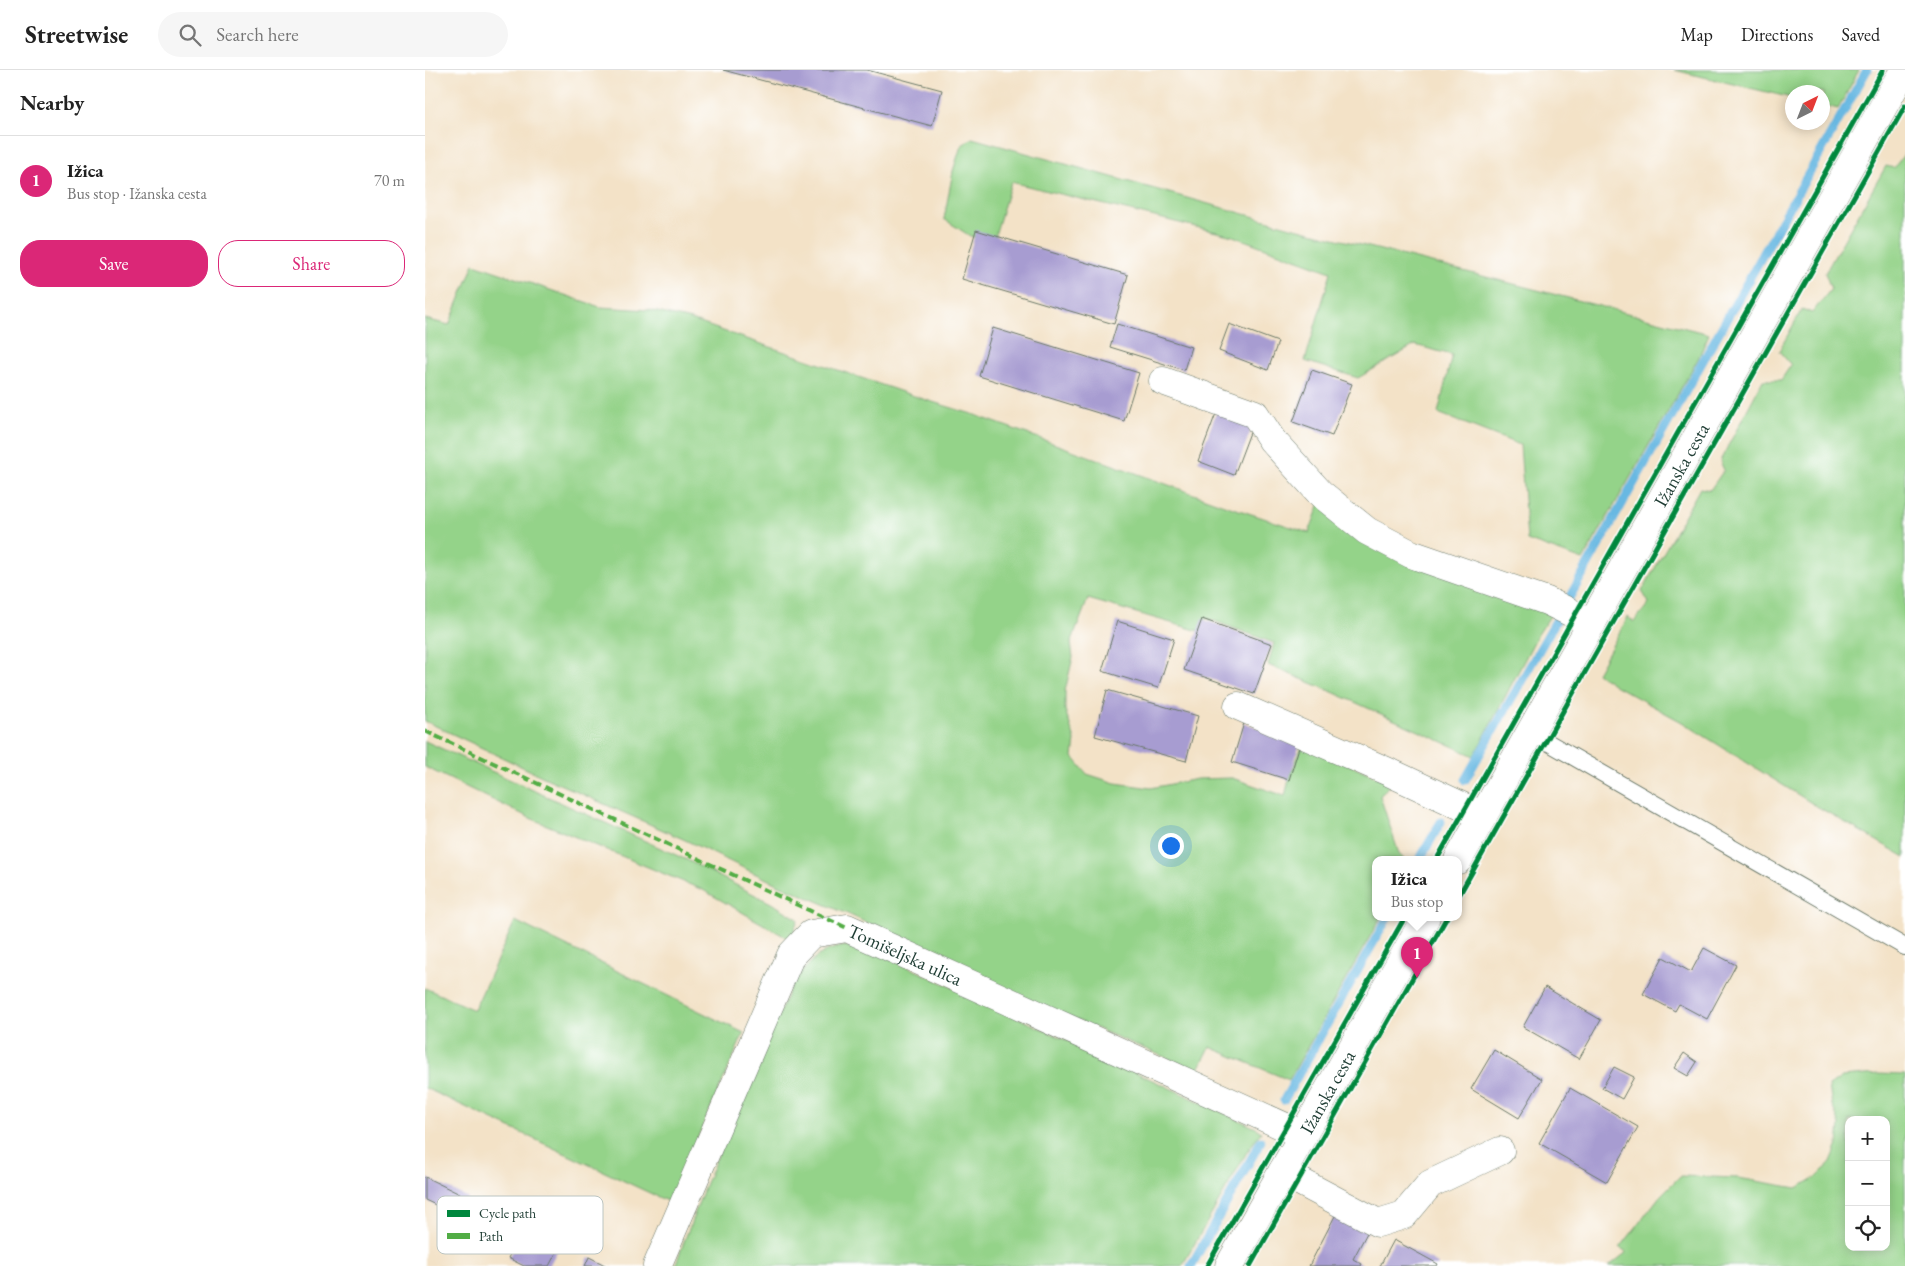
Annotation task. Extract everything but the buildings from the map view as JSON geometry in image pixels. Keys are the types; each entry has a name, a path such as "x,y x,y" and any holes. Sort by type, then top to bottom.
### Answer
{"street":[{"name":"Ižanska cesta","path":"1460,856 1902,78"},
{"path":"1163,381 1255,414 1271,440 1320,493 1367,531 1411,554 1547,601 1592,623"},
{"path":"1238,706 1391,773 1483,816"},
{"name":"Ižanska cesta","path":"1229,1266 1424,921"},
{"name":"Tomišeljska ulica","path":"657,1266 791,955 811,934 847,928 1303,1135"},
{"path":"1282,1172 1378,1223 1404,1215 1430,1184 1500,1151"}],"lane":[{"path":"1531,732 1905,947"}],"green space":[{"path":"1674,70 1859,70 1838,109 1830,107 1830,85 1785,85 1785,96"},
{"path":"972,138 1291,227 1709,334 1698,359 1583,560 1527,540 1520,445 1438,413 1452,355 1415,345 1358,378 1305,361 1331,272 1233,236 1011,182 993,242 970,236 944,219 953,171 961,146"},
{"path":"1905,153 1905,857 1813,804 1682,722 1616,686 1597,673 1628,617 1634,622 1649,603 1642,591 1700,488 1710,490 1724,470 1720,461 1763,380 1781,380 1791,365 1779,351 1802,309 1812,313 1831,289 1825,273 1886,166 1894,168"},
{"path":"474,264 600,307 649,310 691,320 972,414 1224,505 1309,533 1320,503 1552,613 1537,636 1474,756 1268,665 1274,643 1206,618 1199,631 1088,599 1071,643 1073,657 1065,691 1065,710 1075,740 1073,757 1087,774 1115,783 1151,788 1197,779 1232,778 1285,796 1303,744 1391,783 1380,796 1401,856 1372,856 1372,921 1379,921 1289,1080 1210,1047 1198,1071 1036,1003 850,915 777,884 425,721 425,319 449,325"},
{"path":"425,741 687,860 775,905 798,919 791,940 703,890 530,818 425,767"},
{"path":"515,921 744,1033 669,1202 425,1088 425,988 474,1010"},
{"path":"845,946 878,953 1256,1128 1261,1132 1247,1152 1182,1266 675,1266 706,1183 792,984 814,959 827,951"},
{"path":"1878,1074 1905,1075 1905,1266 1609,1266 1627,1252 1620,1248 1660,1196 1680,1176 1738,1178 1797,1188 1815,1178 1830,1164 1838,1145 1840,1125 1832,1105 1829,1086 1842,1077"}],"waterway":[{"path":"1568,600 1867,70"},
{"path":"1465,780 1557,619"},
{"path":"1422,856 1441,822"},
{"path":"1284,1100 1386,921"},
{"path":"1191,1266 1261,1141"}],"marked path":[{"path":"425,731 847,928"}],"cycle path":[{"path":"1439,856 1883,70"},
{"path":"1462,890 1905,106"},
{"path":"1207,1266 1403,921"},
{"path":"1250,1266 1445,921"}],"place":[{"name":"Ižica","path":"1417,978"}]}
